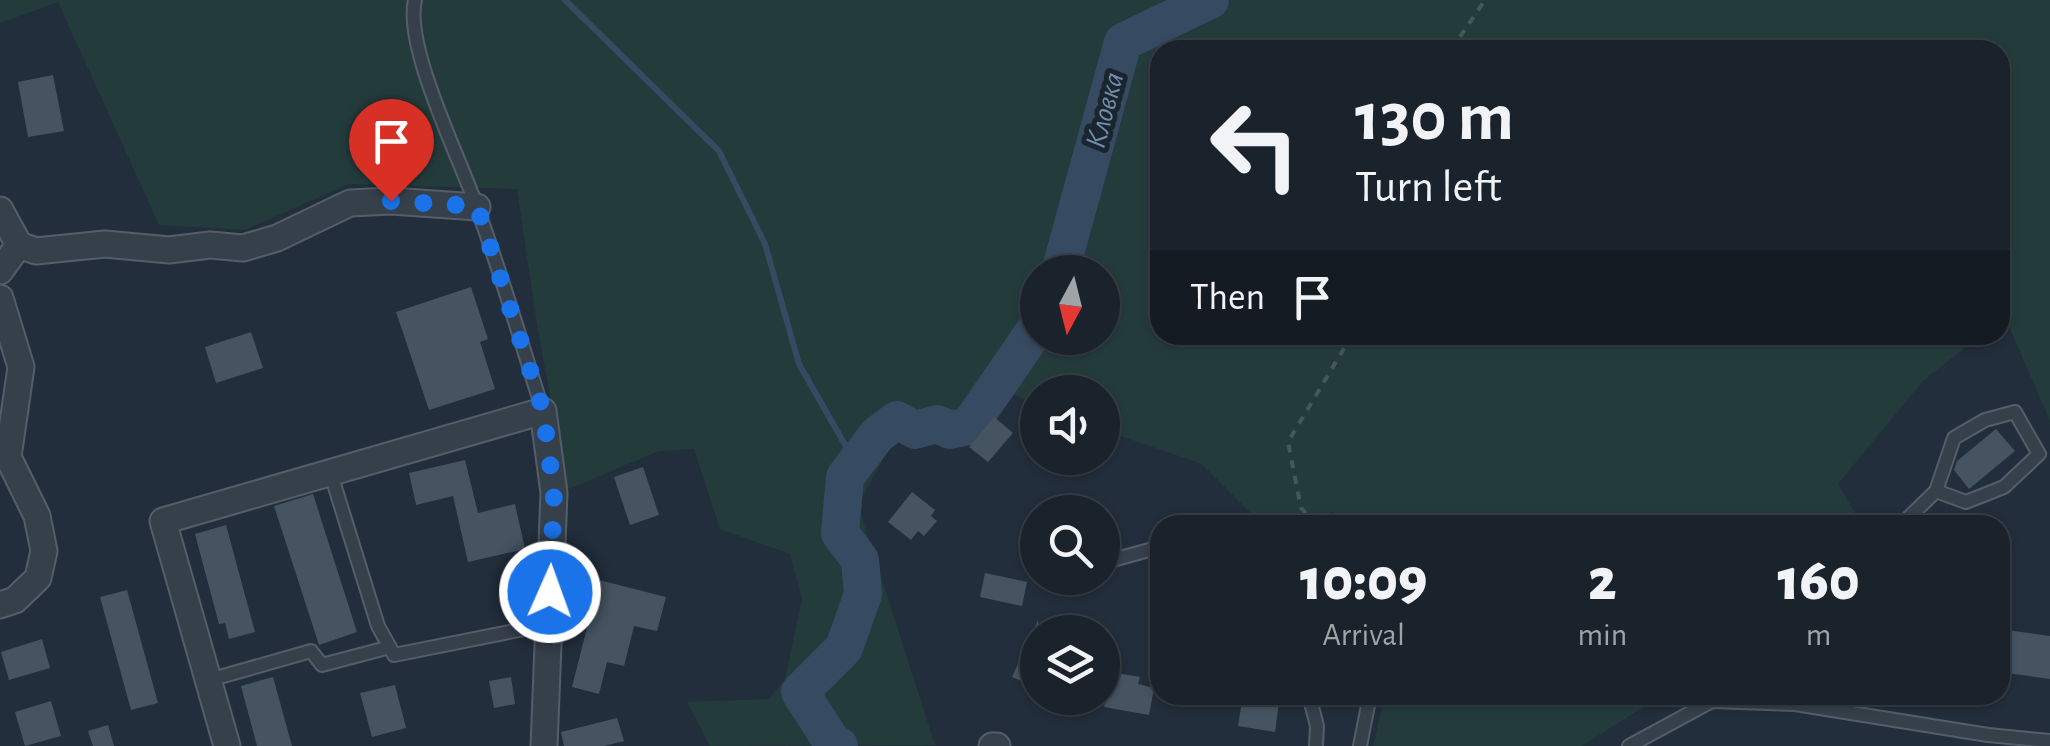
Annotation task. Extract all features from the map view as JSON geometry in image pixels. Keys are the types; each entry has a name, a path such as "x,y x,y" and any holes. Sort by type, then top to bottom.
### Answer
{"street":[{"path":"0,210 19,245 36,251 104,244 169,250 210,245 243,248 277,238 350,203 477,206"},
{"path":"0,270 19,245"},
{"path":"0,298 22,368 8,457 37,516 44,551 38,578 8,602"},
{"path":"227,746 163,521 543,410 554,494 544,746"}],"lane":[{"path":"415,0 411,17 424,66 477,206 543,410"},
{"path":"1911,515 1936,491 1954,438 1985,420 2015,412 2039,454 2004,487 1966,502 1936,491"},
{"path":"330,472 378,626 394,655 549,624"},
{"path":"1120,556 1150,550"},
{"path":"208,680 311,651 322,664 390,647"},
{"path":"1311,705 1317,726 1316,746"},
{"path":"1360,746 1368,705"},
{"path":"1629,746 1702,705"},
{"path":"1801,705 2050,741"}],"path":[{"path":"1459,40 1485,0"},
{"path":"1308,515 1301,508 1288,442 1346,345"}],"green space":[{"path":"0,0 2050,0 2050,421 2010,329 2010,40 1150,40 1150,345 1968,345 1923,381 1838,484 1856,515 1253,515 1202,464 1120,436 1120,375 1020,375 1020,397 1004,391 972,433 930,441 895,437 858,505 935,745 710,746 687,702 769,699 785,679 802,599 790,554 720,529 694,449 659,451 567,490 517,189 349,184 245,230 159,225 58,2 0,23"},
{"path":"1383,705 1646,705 1582,746 1373,746"}],"building":[{"path":"53,75 64,131 28,137 18,82"},
{"path":"471,287 488,339 480,342 495,389 429,410 396,312"},
{"path":"251,332 263,368 216,383 205,347"},
{"path":"994,417 1013,433 988,462 969,447"},
{"path":"1996,429 2015,451 1969,489 1954,470 1957,461"},
{"path":"465,460 478,513 515,504 525,549 468,562 453,496 416,505 409,473"},
{"path":"643,467 659,515 630,525 614,477"},
{"path":"912,492 935,510 931,516 937,521 924,536 918,531 911,540 888,522"},
{"path":"313,494 357,632 319,645 274,506"},
{"path":"226,525 255,632 229,639 225,623 219,624 195,534"},
{"path":"985,573 1020,580 1020,595 1024,595 1022,606 980,597"},
{"path":"599,580 666,597 657,631 634,626 624,666 607,662 599,694 572,687"},
{"path":"127,590 158,703 131,710 100,597"},
{"path":"2010,630 2050,636 2050,679 2010,673"},
{"path":"42,639 50,668 9,680 1,652"},
{"path":"1020,659 1020,680 1012,677"},
{"path":"1120,674 1140,677 1138,684 1150,687 1149,715 1120,710"},
{"path":"273,677 292,746 257,746 241,686"},
{"path":"511,677 515,704 494,708 489,681"},
{"path":"395,685 406,728 372,737 360,693"},
{"path":"51,701 61,736 25,746 15,712"},
{"path":"1241,705 1279,705 1275,732 1238,726"},
{"path":"617,718 624,741 604,746 564,746 561,732"},
{"path":"108,725 114,746 93,746 88,731"}],"waterway":[{"path":"565,0 719,151 765,244 799,364 856,464"},
{"name":"Кловка","path":"1065,255 1123,42 1210,0"},
{"name":"Кловка","path":"839,746 832,742 800,692 844,648 863,594 860,560 840,533 845,477 877,435 897,420 915,430 937,424 950,430 969,426 1020,352"}],"route":[{"path":"391,201 477,206 543,410 554,494 550,592"}]}
